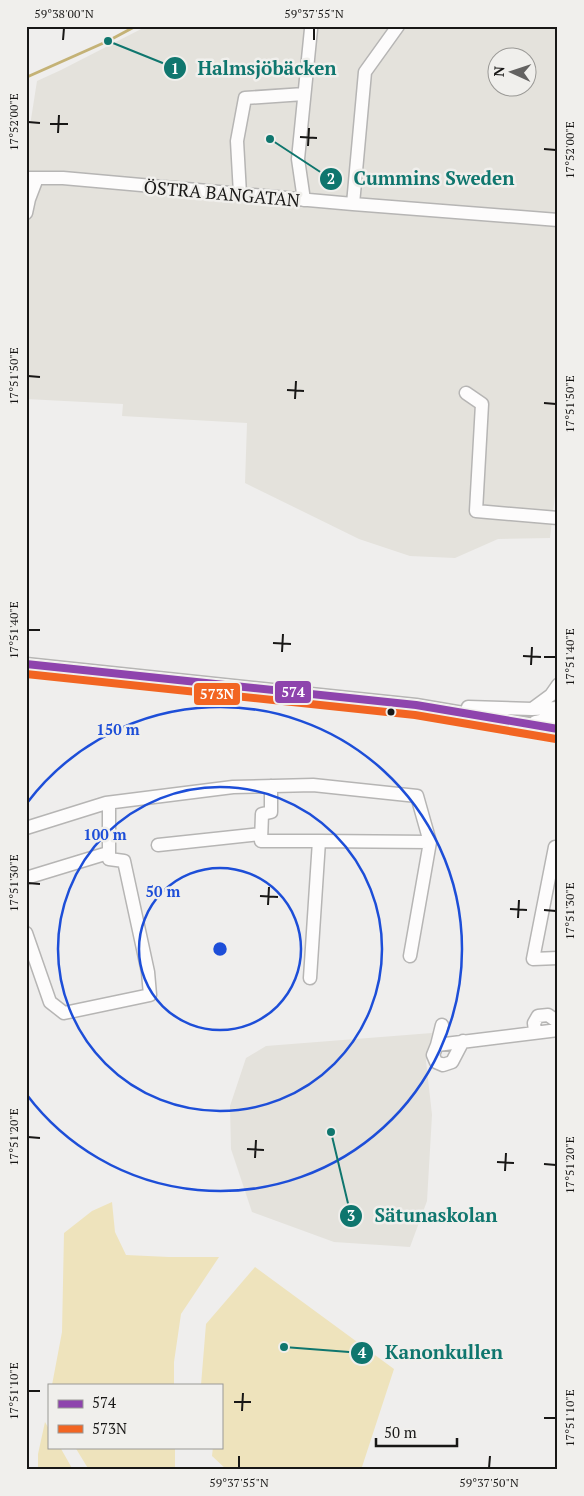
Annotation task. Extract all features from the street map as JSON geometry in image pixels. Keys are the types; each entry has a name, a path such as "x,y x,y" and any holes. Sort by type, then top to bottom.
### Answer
{"street":[{"path":"353,204 366,72 398,26"},
{"path":"304,200 298,159 311,30"},
{"path":"240,194 237,142 245,98 304,94"},
{"path":"26,213 32,178"},
{"name":"ÖSTRA BANGATAN","path":"32,178 63,178 304,200 558,220"},
{"path":"466,393 482,404 476,511 558,518"},
{"path":"26,664 416,705 530,723 558,730"},
{"path":"532,708 551,695 558,686"},
{"path":"416,705 558,708"},
{"path":"530,723 558,717"},
{"path":"26,828 109,802 233,787 313,785 417,796 430,842 410,956"},
{"path":"271,786 271,812 262,814 261,841 430,842"},
{"path":"26,933 50,1002 64,1013 150,995 148,972 124,861 108,859 109,802"},
{"path":"158,845 262,834"},
{"path":"310,978 319,842"},
{"path":"558,848 555,847 533,959 558,958"},
{"path":"26,878 108,853"},
{"path":"535,1032 534,1023 538,1016 548,1015 558,1022"},
{"path":"442,1025 434,1055 436,1062 443,1065 452,1062 462,1042"},
{"path":"438,1045 558,1030"}],"shaded area":[{"path":"147,26 558,26 558,470 550,538 498,539 455,558 410,556 359,539 245,483 247,423 122,416 123,404 26,399 26,151 37,81"},
{"path":"432,1033 426,1061 432,1115 427,1201 410,1247 334,1242 252,1212 231,1149 230,1106 246,1058 266,1046"},
{"path":"112,1202 115,1232 126,1255 219,1257 181,1314 174,1362 174,1384 52,1384 62,1332 64,1233 92,1211"},
{"path":"255,1267 394,1369 361,1470 227,1470 212,1456 213,1448 222,1448 222,1384 201,1384 206,1324"},
{"path":"45,1422 48,1427 48,1448 61,1448 73,1470 38,1470 38,1454"},
{"path":"76,1448 175,1448 175,1470 89,1470"}],"waterway":[{"path":"26,97 27,77 108,41 136,26"}],"transit line":[{"name":"574","path":"26,664 416,705 558,729"},
{"name":"573N","path":"26,674 415,715 556,739"}],"place":[{"name":"Halmsjöbäcken","path":"108,41"},
{"name":"Cummins Sweden","path":"270,139"},
{"name":"Sätunaskolan","path":"331,1132"},
{"name":"Kanonkullen","path":"284,1347"}]}
